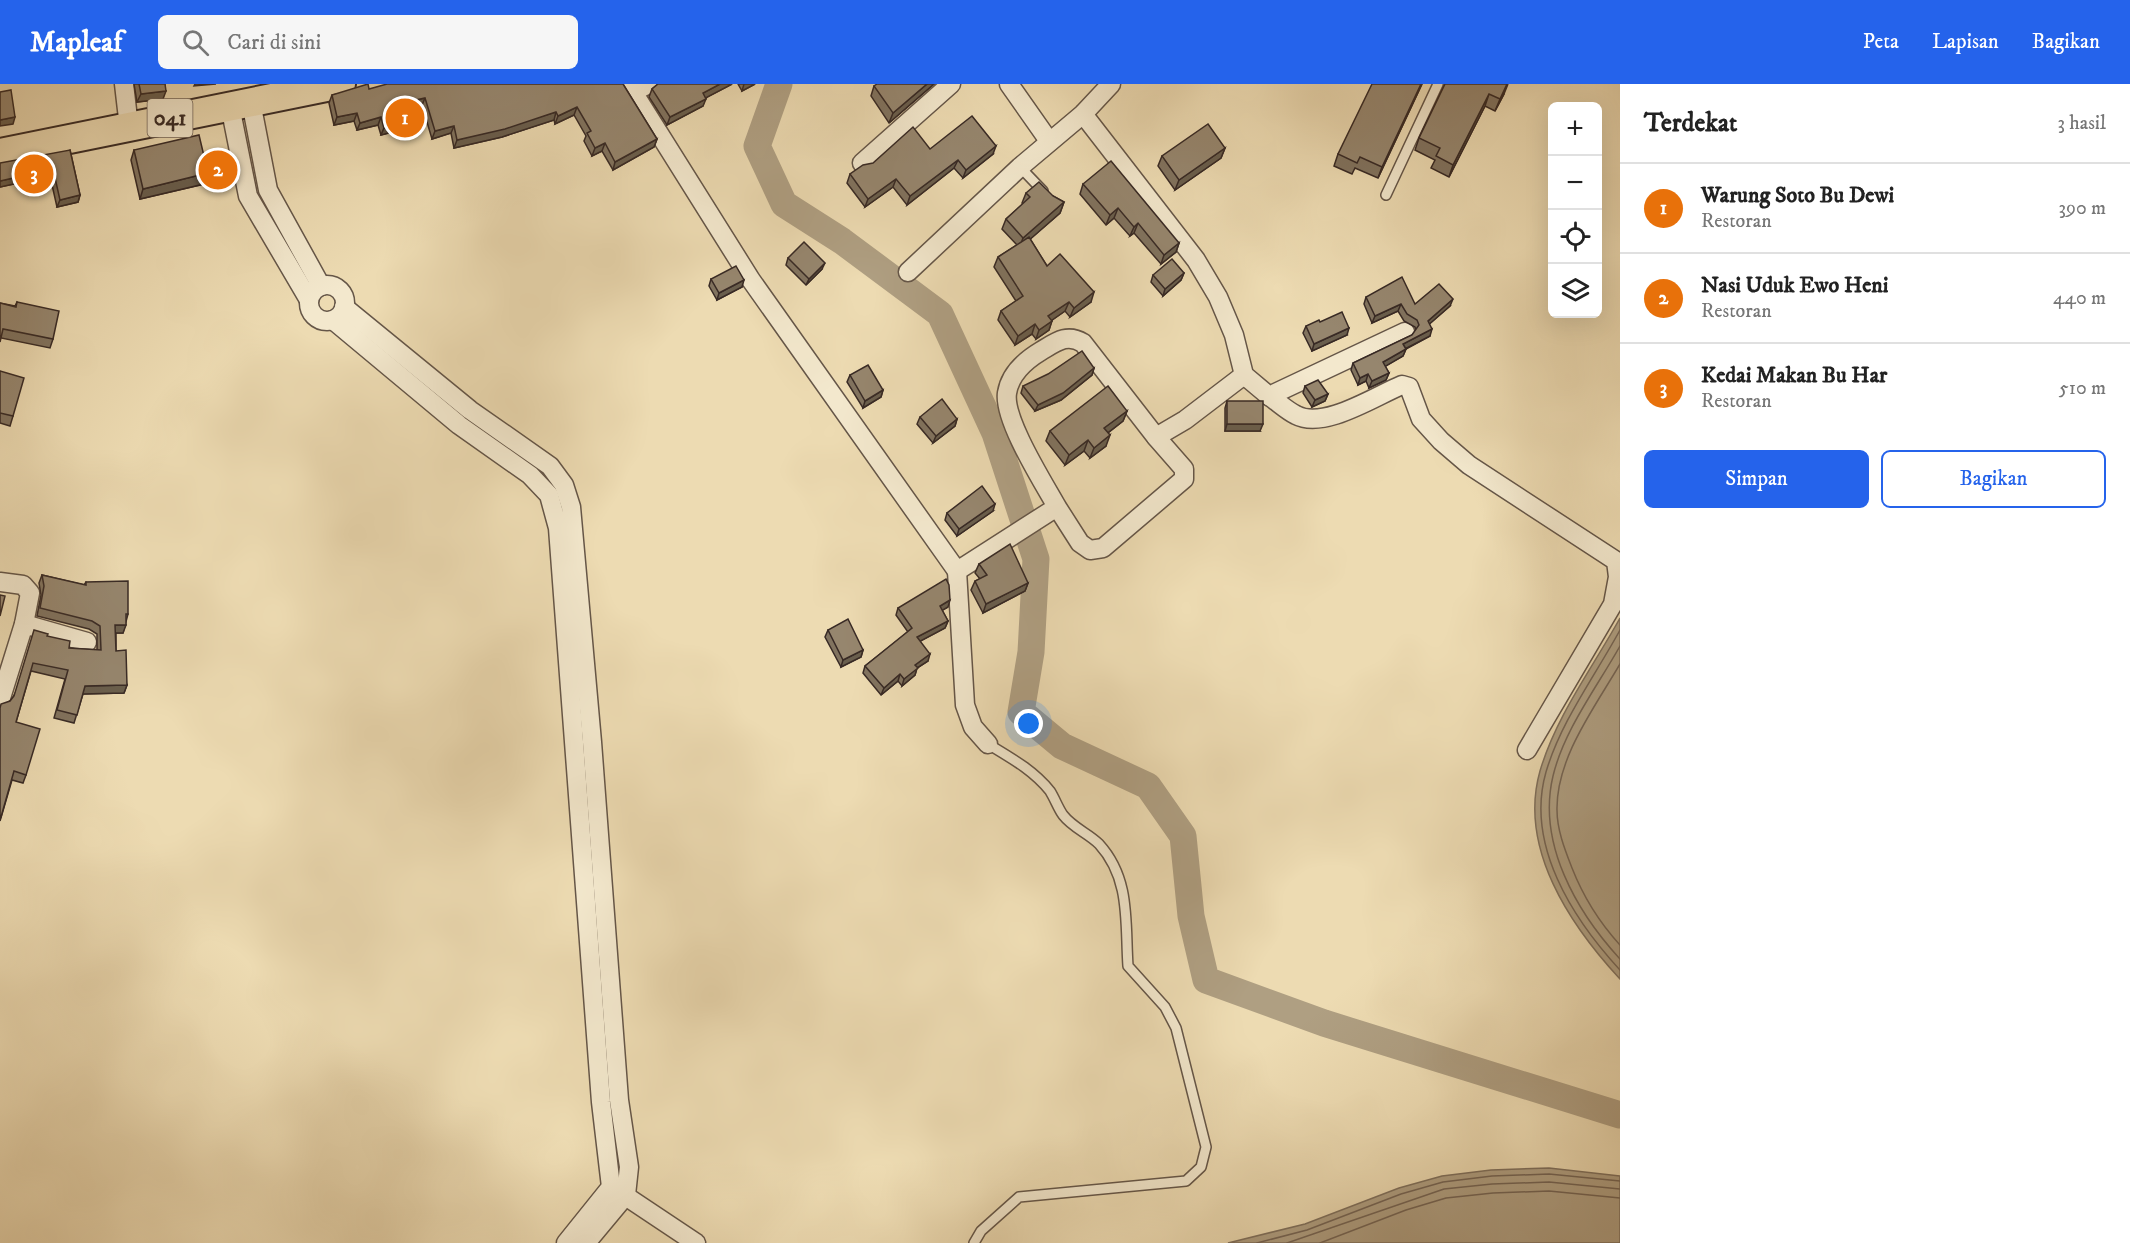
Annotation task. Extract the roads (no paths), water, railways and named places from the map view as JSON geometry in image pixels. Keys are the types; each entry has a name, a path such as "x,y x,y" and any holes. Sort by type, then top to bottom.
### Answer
{"main road":[{"name":"041","path":"0,153 341,84"}],"street":[{"path":"124,84 129,127"},
{"path":"862,163 951,84"},
{"path":"1009,84 1050,141"},
{"path":"908,272 1020,167 1083,114 1111,84"},
{"path":"637,87 751,280 957,571 965,705 973,727 988,744"},
{"path":"240,104 268,190 321,286 339,290 343,295 339,313 327,321 315,317 309,307 311,294 321,286"},
{"path":"240,104 248,196 309,300"},
{"path":"1083,114 1170,225 1201,269 1218,297 1234,335 1244,375 1269,396 1297,416 1314,420 1361,405 1402,385 1409,387 1421,419 1462,459 1616,561 1618,577 1613,604 1527,750"},
{"path":"339,313 550,466 564,485 572,507 600,1102 618,1191 696,1243"},
{"path":"339,313 459,425 530,475 549,495 558,528 584,741 619,1100 629,1167 618,1191 586,1243"},
{"path":"1269,396 1405,332"},
{"path":"1076,339 1083,343 1156,438 1184,469 1184,478 1103,548 1090,550 1080,543 1057,507 1019,436 1007,402 1007,391 1013,377 1028,358 1060,340 1076,339"},
{"path":"1156,438 1185,420 1244,375"},
{"path":"459,425 470,410"},
{"path":"957,571 1057,507"},
{"path":"0,582 23,585 30,593 24,624 0,701"},
{"path":"24,624 87,642"},
{"path":"600,1102 619,1100"},
{"path":"566,1243 618,1191"}],"lane":[{"path":"1386,195 1438,84"},
{"path":"1020,167 1054,202"},
{"path":"974,1243 981,1231 1019,1197 1186,1181 1201,1167 1206,1147 1176,1028 1165,1007 1138,980 1128,966 1124,888 1113,866 1100,845 1063,814 1052,794 1035,774 988,744"}],"water":[{"path":"1620,618 1620,979 1583,935 1553,884 1542,856 1536,828 1535,800 1540,771 1555,731"},
{"path":"1549,1168 1620,1176 1620,1243 1228,1243 1305,1224 1399,1188 1442,1176 1491,1170"}],"waterway":[{"path":"779,84 757,146 784,204 842,241 940,314 995,433 1036,559 1031,652 1021,712 1062,746 1148,786 1183,836 1191,916 1206,980 1324,1023 1620,1115"}],"place":[{"name":"Warung Soto Bu Dewi","path":"405,118"},
{"name":"Nasi Uduk Ewo Heni","path":"218,170"},
{"name":"Kedai Makan Bu Har","path":"34,174"}]}
